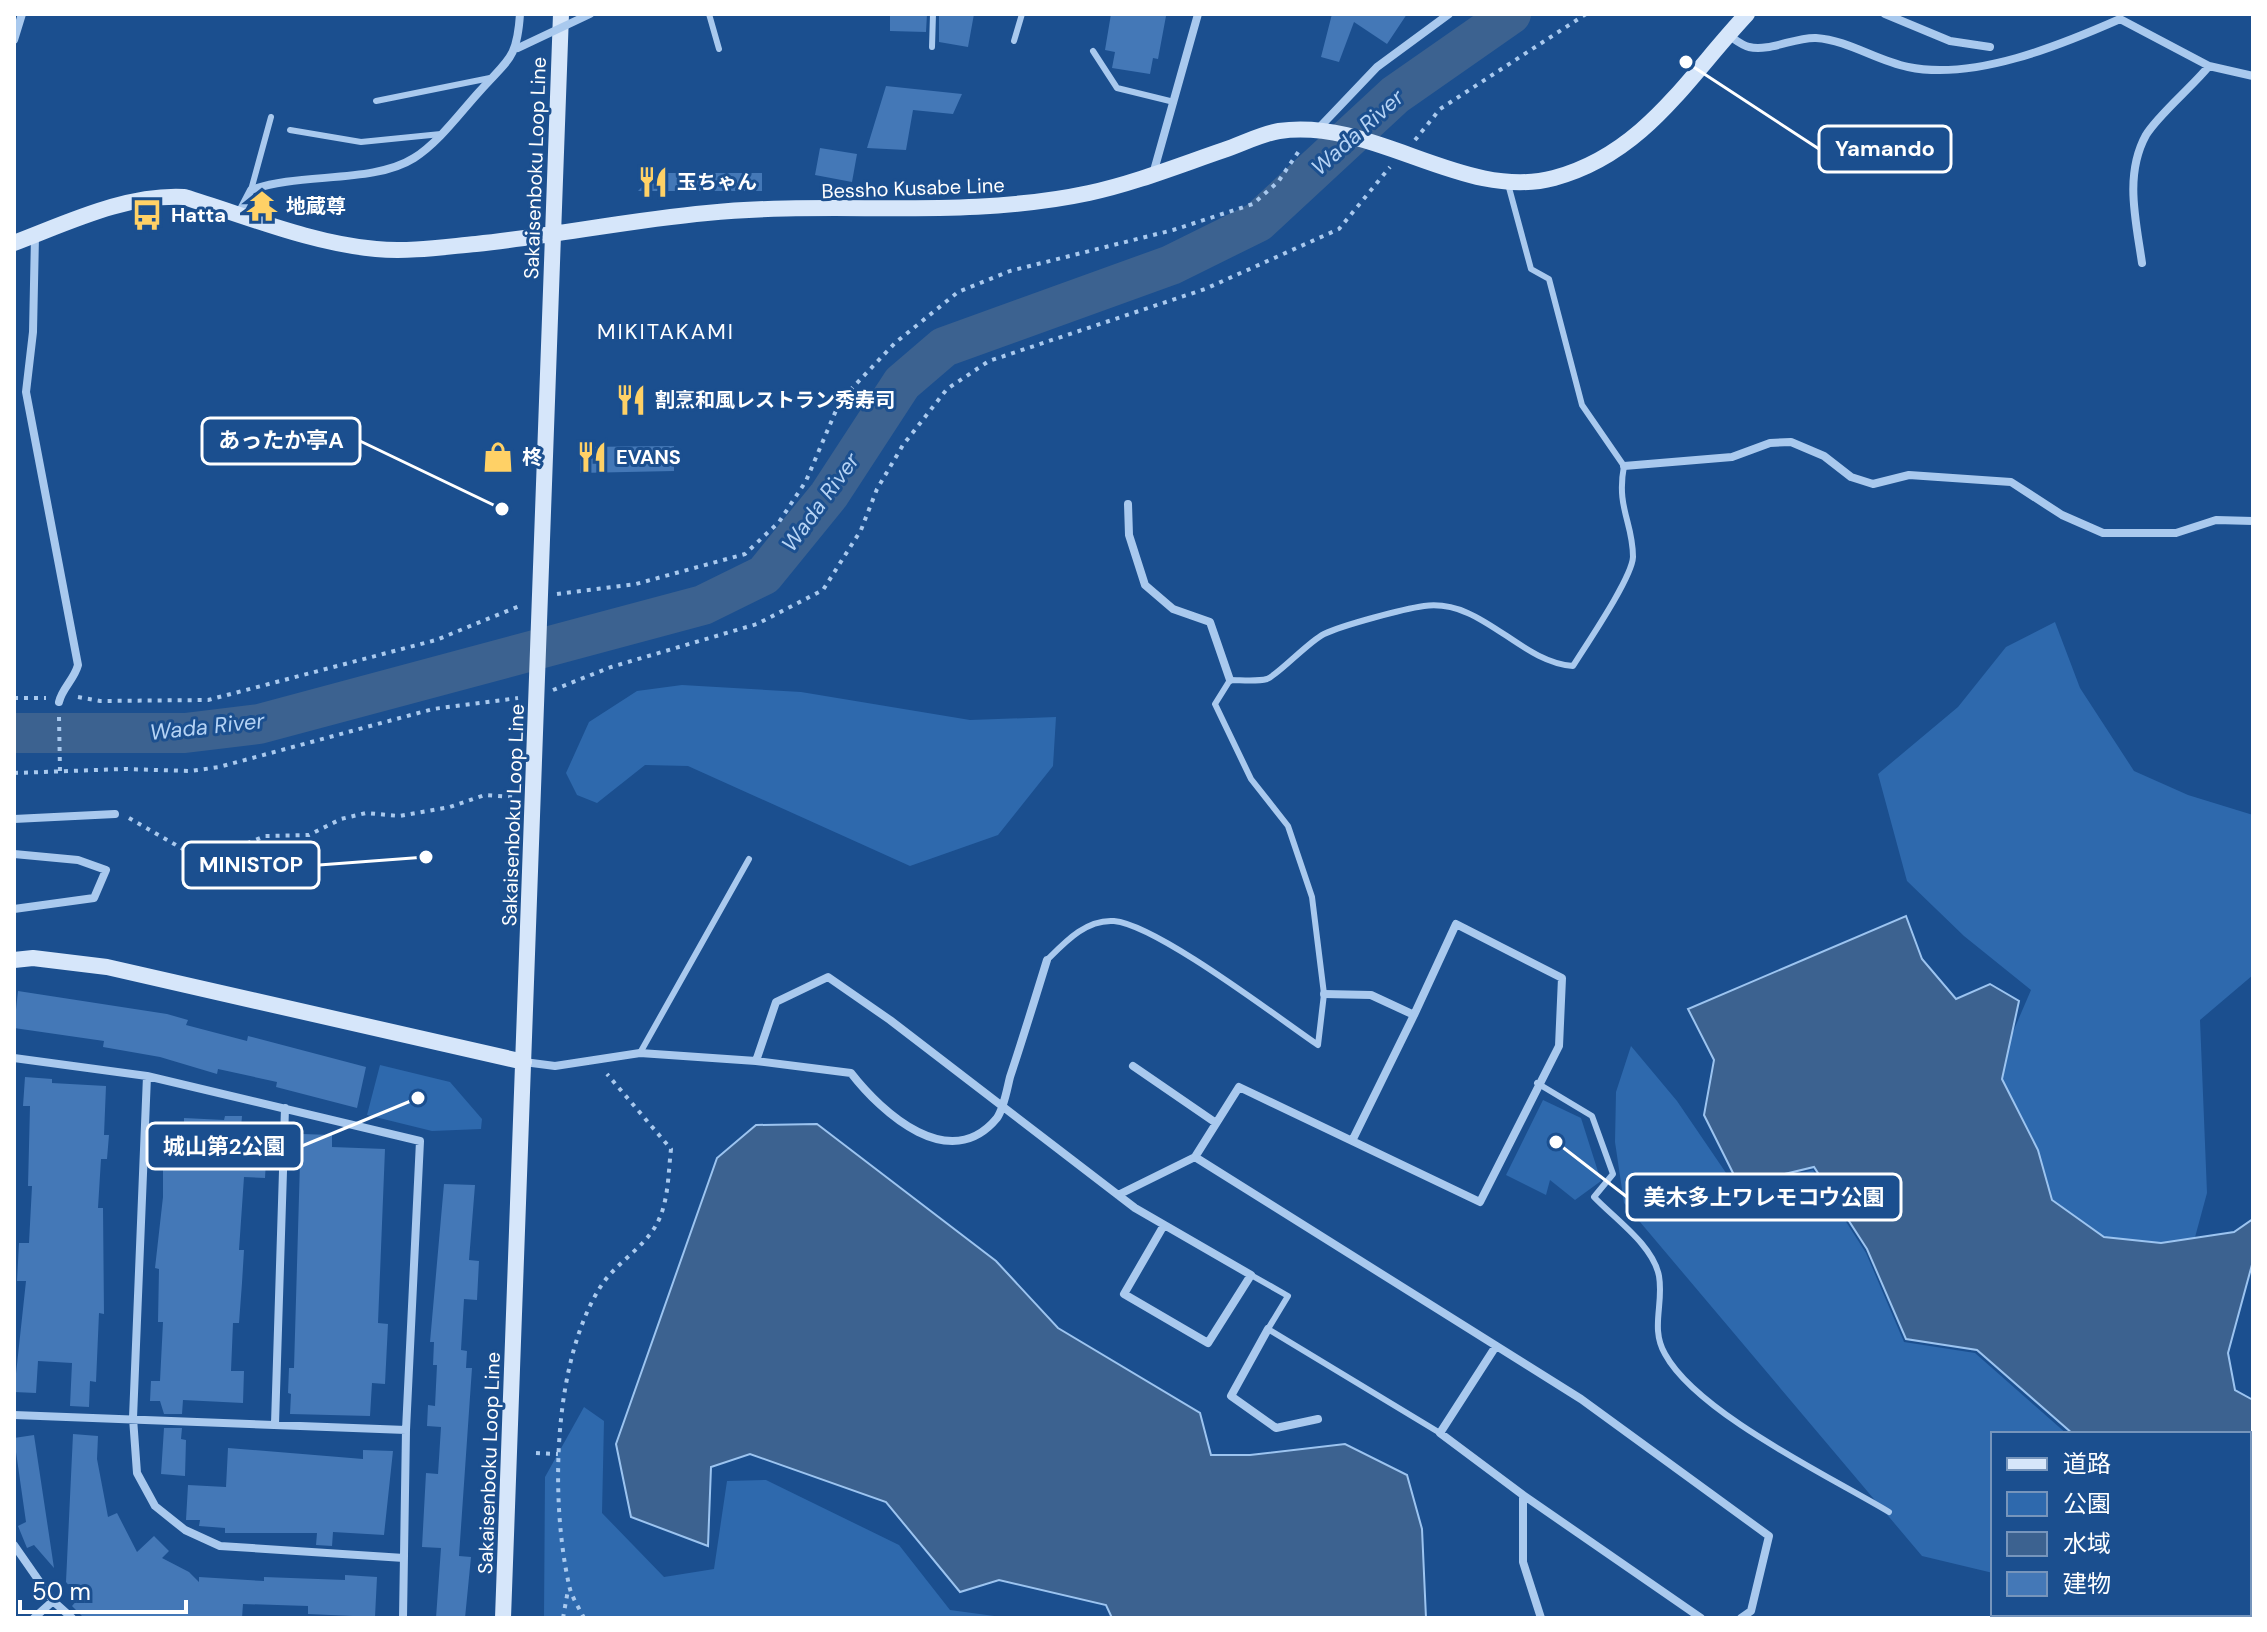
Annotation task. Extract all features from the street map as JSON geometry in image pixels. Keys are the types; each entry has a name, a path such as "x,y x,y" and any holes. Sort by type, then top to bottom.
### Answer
{"main road":[{"name":"Sakaisenboku Loop Line","path":"503,1618 561,14"},
{"name":"Bessho Kusabe Line","path":"14,243 105,210 164,196 184,197 335,242 378,249 427,249 553,236 708,212 1030,204 1092,192 1278,131 1316,131 1388,148 1508,184 1550,180 1586,168 1639,136 1675,101 1747,14"},
{"path":"14,960 33,958 107,967 524,1062"}],"street":[{"path":"14,40 22,14"},
{"path":"518,48 520,14"},
{"path":"239,213 251,190 275,181 394,167 415,158 442,133 518,48 590,14"},
{"path":"1153,174 1198,14"},
{"path":"1316,131 1377,67 1449,14"},
{"path":"1885,14 1950,41 1990,47"},
{"path":"1728,35 1750,48 1814,38 1840,42 1884,62 1913,68 1985,66 2057,47 2120,19 2209,66 2253,76"},
{"path":"2142,263 2132,198 2135,163 2147,133 2209,66"},
{"path":"35,235 33,332 26,392 78,665 74,679 59,698"},
{"path":"1624,466 1732,457 1770,443 1791,442 1824,456 1851,477 1873,484 1909,475 2011,482 2062,515 2103,533 2176,533 2216,520 2253,521"},
{"path":"1128,504 1129,535 1145,585 1173,609 1210,622 1230,680"},
{"path":"14,819 115,814"},
{"path":"14,854 78,860 106,870 94,898 14,909"},
{"path":"1118,1195 1195,1157 1239,1087 1352,1141 1480,1202 1537,1083 1559,1046 1562,978 1456,924 1352,1141"},
{"path":"524,1062 555,1066 640,1053 756,1061 851,1073 875,1104 920,1134 945,1141 973,1137 998,1117 1047,960"},
{"path":"756,1061 776,1002 828,977 890,1020 1118,1195 1251,1275 1208,1343 1124,1294 1164,1225"},
{"path":"1324,994 1371,995 1414,1015"},
{"path":"14,1058 147,1076 420,1141 406,1430 403,1618"},
{"path":"1133,1066 1216,1123"},
{"path":"147,1076 133,1418 137,1473 155,1506 185,1530 220,1546 404,1558"},
{"path":"275,1424 285,1108"},
{"path":"1195,1157 1581,1399 1769,1536 1751,1611 1741,1618"},
{"path":"1268,1329 1231,1396 1276,1428 1318,1419"},
{"path":"1496,1346 1440,1433 1523,1495 1701,1618"},
{"path":"14,1415 406,1430"},
{"path":"1523,1495 1523,1562 1541,1618"},
{"path":"14,1545 53,1601 72,1618"},
{"path":"34,1618 53,1601"}],"lane":[{"path":"709,14 719,49"},
{"path":"932,47 933,14"},
{"path":"1014,41 1022,14"},
{"path":"1093,51 1117,88 1174,102"},
{"path":"376,101 491,78"},
{"path":"251,190 271,117"},
{"path":"290,130 361,142 442,133"},
{"path":"1047,960 1068,938 1088,926 1114,921 1156,936 1318,1045 1324,994 1312,897 1288,826 1251,779 1215,704 1230,680 1269,679 1325,634 1425,606 1453,607 1504,632 1528,651 1557,665 1573,666 1626,578 1633,558 1619,492 1624,466 1582,405 1549,279 1531,269 1508,184"},
{"path":"640,1053 749,859"},
{"path":"1537,1083 1592,1116 1613,1174 1594,1197 1651,1255 1659,1278 1656,1337 1666,1357 1684,1380 1711,1405 1889,1512"},
{"path":"1251,1275 1288,1296 1268,1329 1440,1433"}],"path":[{"path":"14,773 124,769 191,771 219,767 433,709 537,688 757,624 823,590 861,530 877,489 903,445 947,389 989,361 1205,289 1339,229 1362,197 1405,154 1440,109 1586,14"},
{"path":"14,698 208,700 436,640 500,616 540,596 636,584 745,554 779,522 806,481 840,401 895,343 958,292 1010,271 1173,230 1253,204 1278,182 1316,131"},
{"path":"59,698 60,773"},
{"path":"115,814 137,820 183,849 214,857 265,836 309,835 341,819 366,813 412,814 485,795 533,799"},
{"path":"563,1618 569,1587 560,1518 558,1454 580,1326 602,1284 655,1227 665,1199 671,1149 597,1062"},
{"path":"536,1453 558,1454"},
{"path":"569,1587 584,1618"}],"green space":[{"path":"2055,622 2080,688 2134,771 2188,795 2253,815 2253,975 2200,1020 2207,1193 2191,1252 2089,1248 2033,1196 1991,1083 2031,990 1964,936 1907,881 1878,774 1958,707 2006,647"},
{"path":"682,685 801,692 970,720 1056,717 1053,766 998,835 910,866 688,766 645,765 597,803 577,795 566,773 589,722 637,691"},
{"path":"1631,1046 1677,1101 1737,1189 1813,1170 1866,1253 1904,1342 1975,1353 2065,1432 1991,1432 1991,1573 1922,1556 1624,1203 1615,1142 1616,1092"},
{"path":"380,1065 450,1082 482,1119 481,1129 432,1131 367,1115"},
{"path":"1543,1100 1581,1118 1601,1181 1575,1200 1550,1180 1546,1195 1506,1175"},
{"path":"584,1407 604,1421 602,1513 664,1577 714,1569 727,1481 766,1480 899,1545 950,1610 1009,1618 544,1618 545,1477"}],"water":[{"path":"1906,916 1922,959 1956,999 1990,984 2019,1001 2002,1079 2038,1150 2052,1200 2104,1237 2161,1243 2234,1232 2253,1219 2253,1261 2228,1353 2235,1390 2253,1400 2253,1559 2251,1432 2071,1432 1977,1350 1906,1339 1867,1249 1814,1167 1739,1185 1704,1115 1714,1060 1688,1009"},
{"path":"817,1124 996,1261 1058,1328 1200,1413 1211,1455 1250,1455 1345,1444 1407,1475 1422,1529 1426,1618 1112,1618 1106,1605 999,1580 960,1592 886,1502 750,1454 711,1467 708,1546 631,1517 616,1444 717,1158 756,1125"}],"building":[{"path":"890,14 927,14 926,32 890,31"},
{"path":"939,14 974,14 968,47 939,42"},
{"path":"1111,14 1166,16 1158,59 1153,58 1150,74 1112,68 1115,52 1105,50"},
{"path":"1332,14 1407,14 1387,44 1354,22 1339,62 1321,57"},
{"path":"886,86 962,94 953,114 913,110 906,150 867,148"},
{"path":"820,148 857,154 852,182 815,175"},
{"path":"656,173 762,173 762,191 638,191"},
{"path":"674,446 674,471 580,473 580,447"},
{"path":"18,991 167,1014 188,1020 186,1025 247,1041 248,1036 366,1067 357,1108 276,1087 277,1082 218,1069 217,1074 160,1057 103,1047 104,1041 14,1028"},
{"path":"25,1077 52,1079 52,1083 106,1086 104,1135 109,1135 107,1159 101,1159 98,1208 103,1208 104,1314 99,1313 96,1382 90,1381 89,1407 70,1406 72,1363 38,1361 36,1393 14,1392 26,1281 17,1281 19,1243 29,1243 32,1186 28,1186 30,1106 23,1106"},
{"path":"225,1116 242,1116 240,1141 277,1142 276,1161 266,1161 265,1178 244,1177 239,1250 244,1250 242,1283 239,1323 233,1323 231,1371 244,1371 243,1403 183,1400 182,1414 164,1414 160,1401 150,1401 151,1381 160,1381 163,1322 158,1322 159,1269 155,1268 163,1197 163,1150 157,1150 158,1122 184,1123 184,1118 224,1120"},
{"path":"302,1134 332,1135 332,1147 385,1149 378,1323 388,1324 385,1384 372,1383 370,1416 290,1414 291,1394 288,1393 289,1368 294,1368 300,1162 290,1161 291,1143 301,1143"},
{"path":"444,1184 475,1185 469,1260 479,1261 477,1300 464,1299 461,1350 467,1351 466,1368 472,1368 459,1556 471,1557 465,1618 436,1618 441,1548 422,1547 426,1473 438,1474 441,1427 427,1426 428,1405 435,1406 437,1365 433,1365 434,1342 430,1342"},
{"path":"164,1428 182,1428 181,1439 186,1440 185,1476 161,1474"},
{"path":"73,1434 98,1436 97,1459 108,1517 117,1513 137,1552 154,1536 169,1551 162,1558 189,1572 199,1582 199,1577 264,1581 264,1577 345,1580 345,1575 377,1577 375,1617 308,1614 308,1606 243,1604 242,1618 84,1618 72,1606 79,1598 66,1582"},
{"path":"34,1435 54,1568 34,1545 27,1548 18,1526 26,1522 14,1438"},
{"path":"228,1448 363,1459 363,1450 393,1451 384,1535 333,1532 332,1546 316,1545 317,1533 225,1533 225,1528 199,1526 200,1520 186,1520 188,1485 226,1487"}],"waterway":[{"name":"Wada River","path":"14,733 185,733 259,724 703,605 764,575 829,495 902,383 944,347 1171,265 1258,222 1395,95 1511,14"}],"place":[{"name":"Yamando","path":"1686,62"},
{"name":"玉ちゃん","path":"653,182"},
{"name":"地蔵尊","path":"262,206"},
{"name":"Hatta","path":"147,215"},
{"name":"割烹和風レストラン秀寿司","path":"631,400"},
{"name":"柊","path":"498,457"},
{"name":"EVANS","path":"592,457"},
{"name":"あったか亭A","path":"502,509"},
{"name":"MINISTOP","path":"426,857"},
{"name":"城山第2公園","path":"418,1098"},
{"name":"美木多上ワレモコウ公園","path":"1556,1142"}],"district":[{"name":"MIKITAKAMI","path":"666,331"}]}
